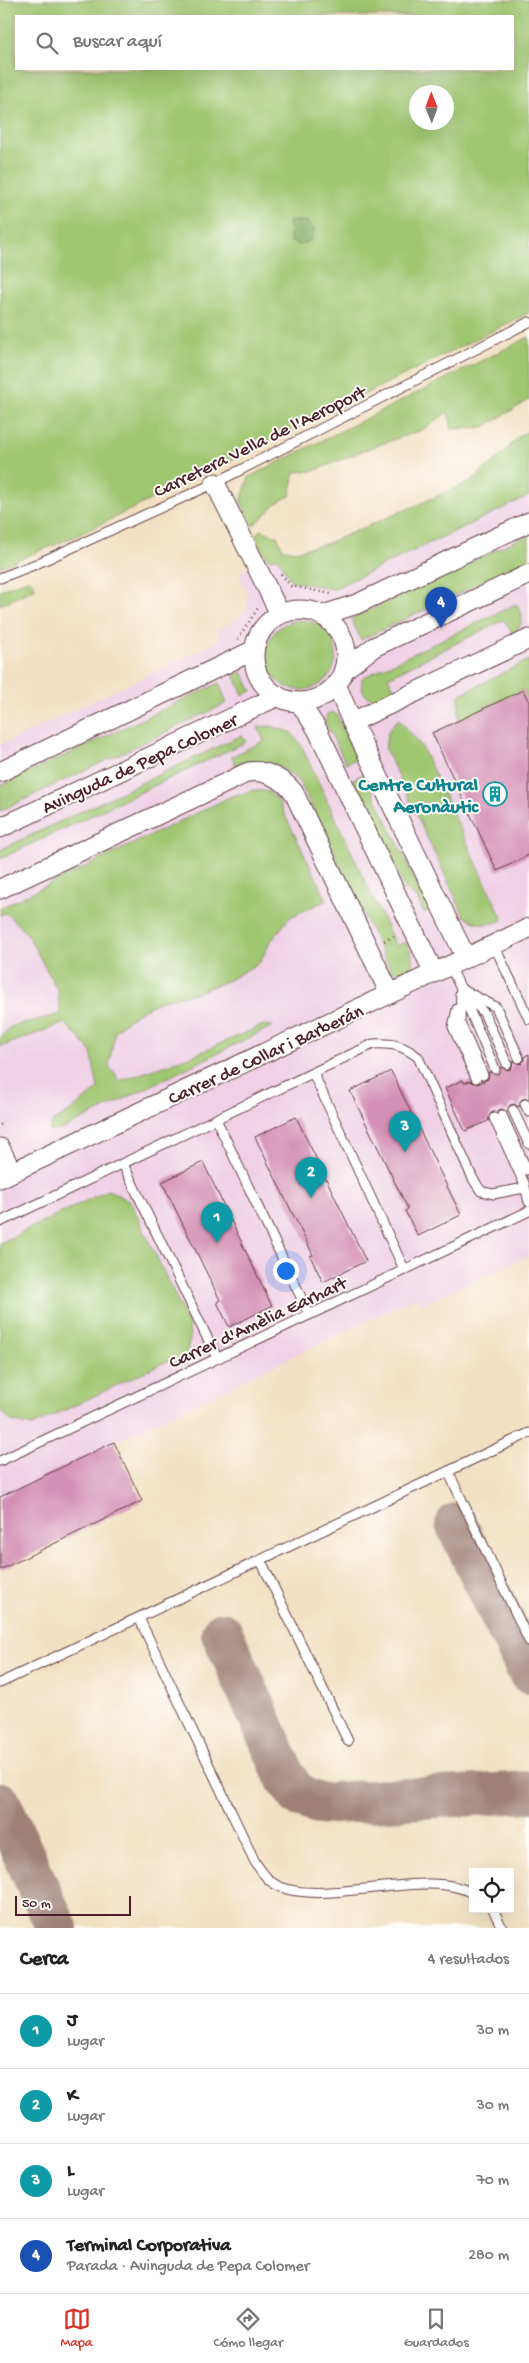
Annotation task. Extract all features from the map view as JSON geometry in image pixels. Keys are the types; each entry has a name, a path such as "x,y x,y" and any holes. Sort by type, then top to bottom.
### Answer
{"street":[{"path":"215,483 280,614"},
{"path":"323,615 357,604 529,522"},
{"path":"450,966 352,722 340,677 346,657 343,637 335,625 323,615 301,609 280,614 266,624 256,640 254,650 255,666 261,681 278,696 299,702 319,698 340,677 374,647 527,581"},
{"path":"352,722 529,639"},
{"path":"0,772 254,650"},
{"name":"Avinguda de Pepa Colomer","path":"0,828 278,696"},
{"path":"299,702 318,729 450,966"},
{"path":"0,889 249,772 263,773 284,782 294,793 390,994"},
{"name":"Carrer de Collar i Barberán","path":"6,1175 529,928"},
{"path":"0,1148 6,1175"}],"lane":[{"name":"Carretera Vella de l'Aeroport","path":"0,578 36,564 215,483 529,322"},
{"path":"494,944 529,1019"},
{"path":"450,966 495,1069"},
{"path":"461,989 496,1007 519,1058"},
{"path":"461,989 484,1013 507,1064"},
{"path":"461,989 456,1025 480,1076"},
{"path":"0,1222 373,1044 392,1043 404,1046 418,1057 472,1180 480,1191 494,1194 524,1186"},
{"path":"312,1073 404,1269"},
{"path":"513,1110 529,1144"},
{"path":"524,1186 528,1168 498,1116 529,1202"},
{"path":"216,1119 309,1314"},
{"path":"123,1164 216,1358"},
{"name":"Carrer d'Amèlia Earhart","path":"1,1458 529,1211"},
{"path":"0,1683 529,1433"},
{"path":"448,1471 529,1640"},
{"path":"261,1561 348,1741"},
{"path":"139,1618 255,1862 270,1881 291,1890 319,1892 437,1884 469,1891"},
{"path":"495,1913 502,1928"}],"path":[{"path":"276,569 291,586 333,595"}],"shaded area":[{"path":"529,496 529,1256 421,1305 417,1297 0,1497 0,745 219,641 216,630 239,619 247,607 248,594 239,573 268,559 278,558 333,589"}],"green space":[{"path":"0,0 529,0 529,313 81,534 0,567"},
{"path":"289,221 307,221 315,229 311,240 299,245 290,241"},
{"path":"529,337 529,400 484,427 452,429 448,412 422,430 367,449 314,471 295,472 290,496 278,502 252,526 241,501 249,477"},
{"path":"529,431 529,496 333,589 291,581 278,558 268,559 254,536 261,530 277,536 283,549 296,551 328,543 468,483 503,454 520,435"},
{"path":"529,534 529,560 361,640 351,619"},
{"path":"30,579 36,588 0,605 0,590"},
{"path":"516,604 521,612 522,620 519,627 512,633 504,620 388,677 395,690 376,698 368,697 364,692 362,678"},
{"path":"301,620 314,623 326,630 333,642 336,655 333,668 326,680 314,687 301,690 288,687 276,680 269,668 266,655 269,642 276,630 288,623"},
{"path":"529,660 529,702 523,690 459,720 459,695"},
{"path":"242,672 252,691 243,695 234,675"},
{"path":"219,683 227,703 0,811 0,786"},
{"path":"332,712 337,715 357,758 346,764 325,722 327,714"},
{"path":"399,719 422,747 503,920 483,924 474,922 464,916 386,750 388,733"},
{"path":"271,726 291,732 301,745 396,946 405,942 413,957 413,964 407,972 396,972 390,969 300,783 286,771 270,764 253,761 235,765 232,756 264,741 258,727"},
{"path":"242,735 246,742 0,859 0,850"},
{"path":"364,774 430,910 424,913 417,898 405,889 353,779"},
{"path":"254,790 269,792 278,801 327,900 290,917 269,944 260,962 229,980 196,993 162,1000 135,1014 115,1031 109,1066 120,1081 192,1056 263,1025 273,1026 61,1130 49,1131 53,1121 68,1113 98,1089 91,1051 65,1023 0,1047 0,1039 10,1027 60,1014 58,991 27,934 6,913 0,915 0,908 232,796"},
{"path":"108,1190 130,1201 189,1325 190,1340 183,1363 169,1360 32,1426 11,1421 0,1410 0,1243"}],"building":[{"name":"Centre Cultural Aeronàutic","path":"523,690 529,702 529,855 497,871 432,733"},
{"path":"529,1054 529,1099 522,1099 519,1107 514,1104 510,1105 507,1112 502,1109 491,1113 488,1121 465,1131 445,1088 463,1080 464,1083 470,1081 478,1084 488,1079 489,1072 498,1074 501,1067 509,1070 512,1067 513,1061 521,1064 525,1056"},
{"path":"391,1071 461,1215 418,1236 405,1211 408,1209 350,1091"},
{"path":"296,1117 366,1261 323,1282 310,1256 313,1255 255,1137"},
{"path":"203,1162 272,1306 229,1327 217,1302 220,1300 162,1182"},
{"path":"114,1442 142,1501 0,1570 0,1497"}],"taxiway":[{"path":"456,1524 529,1673"},
{"path":"222,1633 287,1780 299,1796 319,1804 529,1792"},
{"path":"0,1803 57,1928"}],"place":[{"name":"Terminal Corporativa","path":"441,628"},
{"name":"Centre Cultural Aeronàutic","path":"495,794"},
{"name":"L","path":"405,1152"},
{"name":"K","path":"311,1198"},
{"name":"J","path":"217,1243"}]}
